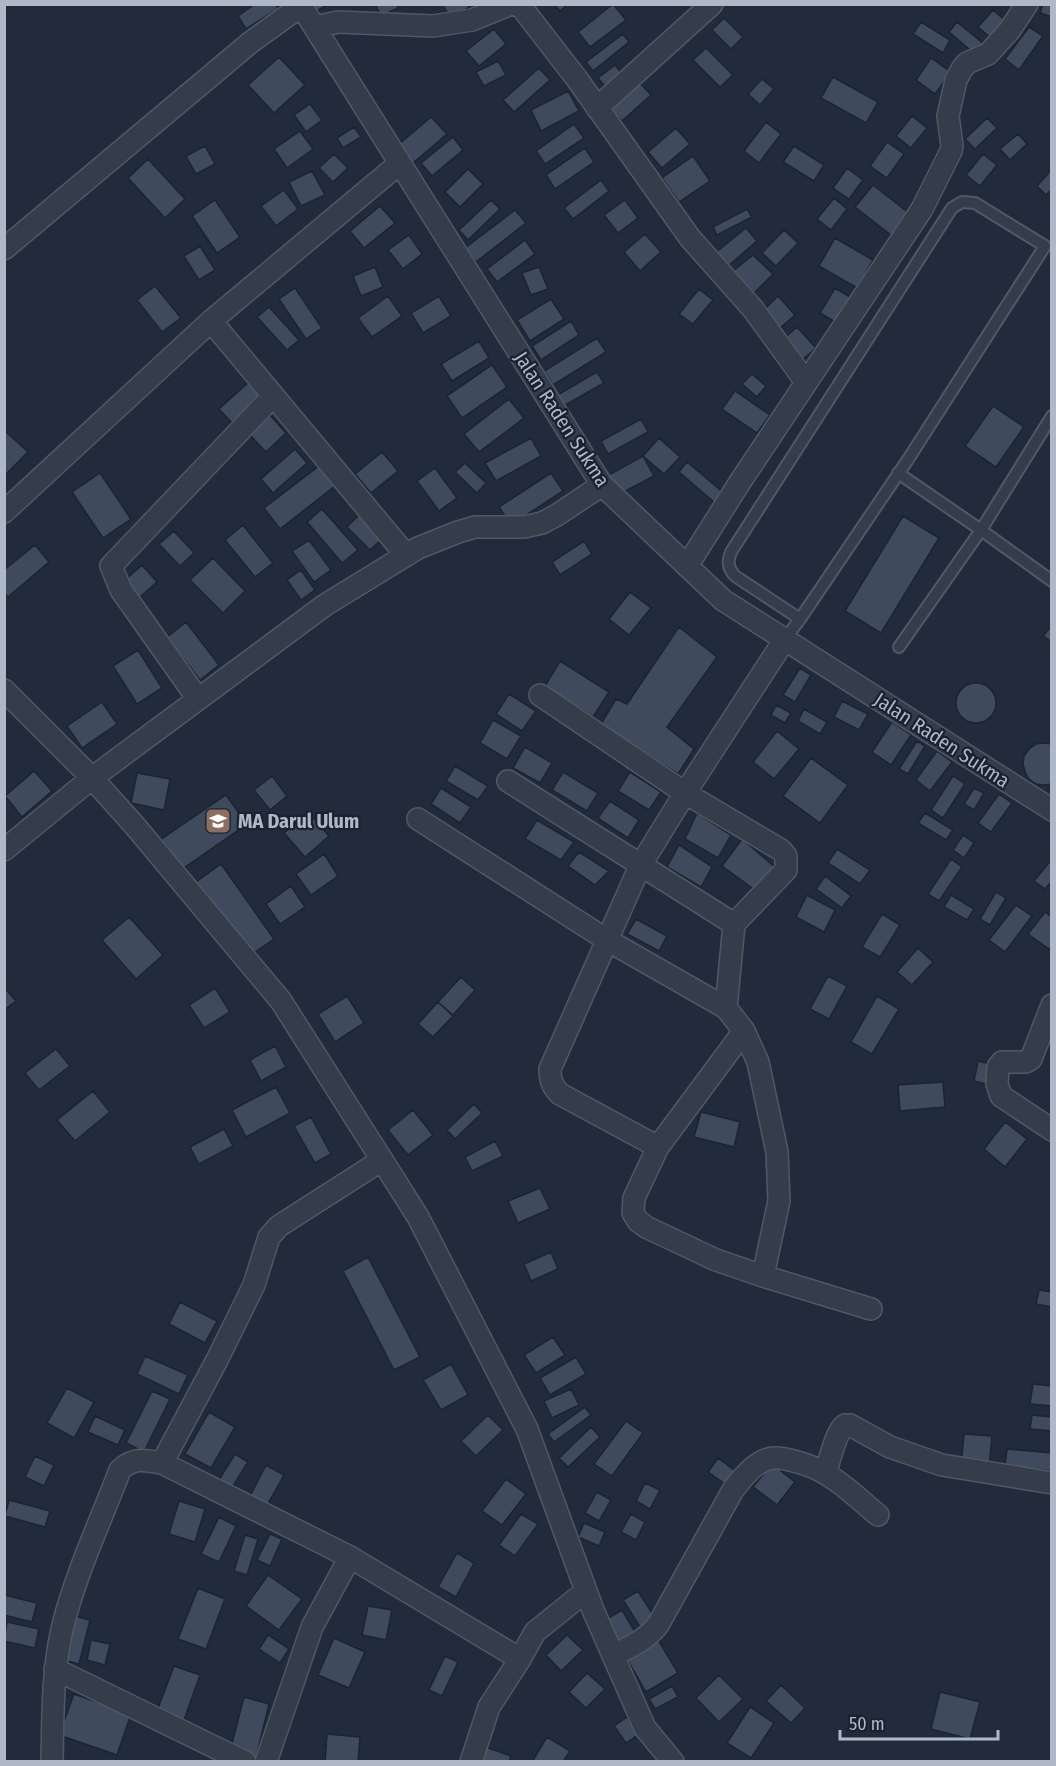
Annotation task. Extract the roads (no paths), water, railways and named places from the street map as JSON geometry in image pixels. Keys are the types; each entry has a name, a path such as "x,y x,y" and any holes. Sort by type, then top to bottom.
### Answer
{"street":[{"path":"315,27 338,22 433,26 472,20 511,4"},
{"path":"519,4 690,238 753,309 806,382"},
{"path":"597,108 712,4"},
{"path":"687,566 922,209 949,157 952,146 948,116 956,80 962,69 968,63 988,54 1009,31 1027,4"},
{"path":"4,249 251,42 300,5"},
{"name":"Jalan Raden Sukma","path":"300,5 602,485 723,600 1052,810"},
{"path":"4,512 211,321 400,163"},
{"path":"211,321 406,555"},
{"path":"198,699 121,590 111,566 273,396"},
{"path":"4,850 92,778 325,605 406,555 458,531 475,527 524,527 542,523 602,485"},
{"path":"658,1147 560,1094 553,1087 550,1069 640,866 785,639"},
{"path":"4,690 92,778 135,826 281,1001 418,1217 527,1429 586,1591 645,1728 673,1761"},
{"path":"540,695 685,793 781,850 786,856 786,870 734,924 726,1008"},
{"path":"508,781 734,924"},
{"path":"418,819 607,940 726,1008 744,1031 758,1062 777,1152 778,1201 762,1276"},
{"path":"1052,1005 1031,1059 1026,1062 1002,1062 998,1067 997,1084 1001,1096 1052,1130"},
{"path":"744,1031 658,1147 634,1198 633,1213 646,1227 716,1260 871,1309"},
{"path":"162,1463 255,1285 269,1237 279,1226 382,1160"},
{"path":"826,1473 843,1426 850,1425 890,1447 942,1465 1052,1483"},
{"path":"613,1656 644,1639 658,1625 733,1490 753,1468 768,1459 786,1458 826,1473 878,1515"},
{"path":"52,1761 55,1669 63,1624 120,1470 129,1462 143,1460 162,1463 350,1557 520,1659"},
{"path":"266,1761 312,1627 350,1557"},
{"path":"471,1761 489,1707 535,1632 586,1591"},
{"path":"55,1669 245,1761"}],"lane":[{"path":"785,639 800,619 1048,249 975,203 962,202 952,208 731,552 728,560 729,569 735,576 800,619"},
{"path":"899,647 981,530 1052,416"},
{"path":"898,473 1052,581"}],"place":[{"name":"MA Darul Ulum","path":"218,821"}]}
